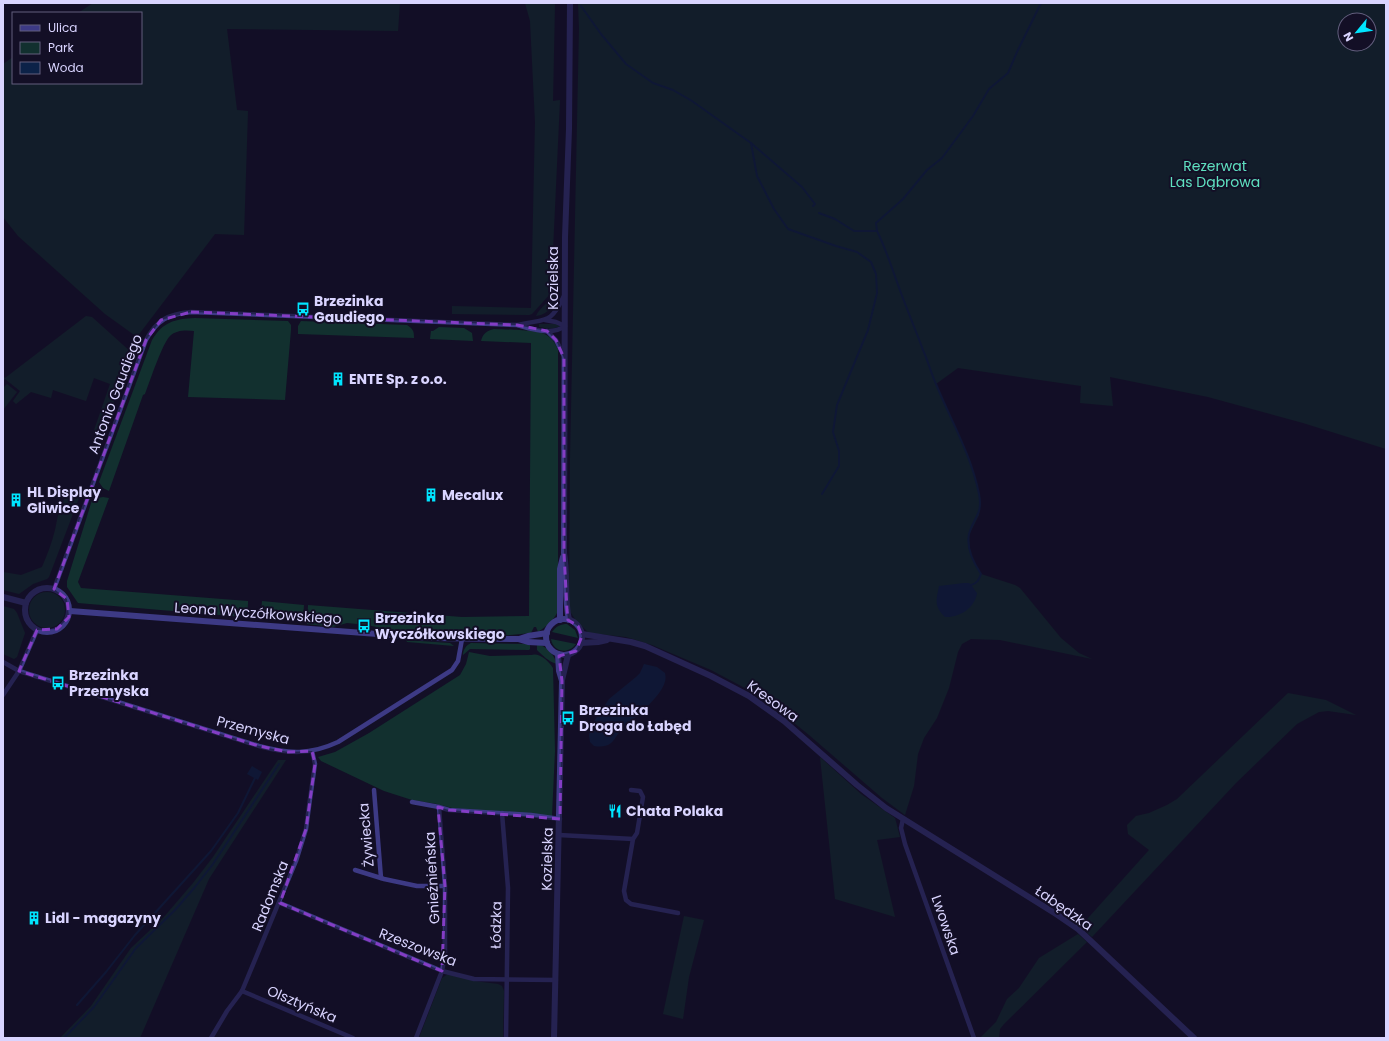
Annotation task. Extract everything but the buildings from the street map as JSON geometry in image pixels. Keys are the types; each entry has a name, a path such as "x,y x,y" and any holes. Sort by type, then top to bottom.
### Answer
{"street":[{"name":"Kozielska","path":"569,620 567,610 567,568 564,553 564,358 570,3"},
{"path":"545,320 556,312 565,295"},
{"name":"Antonio Gaudiego","path":"54,589 146,340 155,326 166,317 178,313 191,312 517,325 545,320 556,322 565,326"},
{"name":"Antonio Gaudiego","path":"517,325 530,329 547,331 558,330 565,326"},
{"path":"547,331 556,340 564,358"},
{"name":"Kozielska","path":"560,620 560,569 564,553"},
{"path":"48,587 54,589 62,593 67,599 70,611 69,617 58,629 47,632 37,630 27,619 24,609 26,603 31,595 38,589 48,587"},
{"path":"3,597 26,603"},
{"name":"Leona Wyczółkowskiego","path":"70,611 462,639 518,639 547,633"},
{"path":"560,620 569,620 578,626 582,634 581,643 576,651 568,655 558,654 551,650 547,643 547,633 552,624 560,620"},
{"path":"3,695 19,671 37,630"},
{"name":"Kresowa","path":"582,634 646,646 711,676 749,696 784,721 869,795 903,819"},
{"name":"Przemyska","path":"3,662 19,671 259,746 288,752 312,751 330,745 344,738 452,670 458,661 462,639"},
{"name":"Leona Wyczółkowskiego","path":"518,639 528,642 547,643"},
{"name":"Kresowa","path":"581,643 598,642 608,639"},
{"name":"Kozielska","path":"558,654 559,671 562,682"},
{"name":"Kozielska","path":"554,1038 562,682 568,655"},
{"name":"Radomska","path":"211,1038 227,1011 242,991 280,903 296,861 306,829 315,764 312,751"},
{"name":"Żywiecka","path":"374,790 381,878"},
{"path":"631,790 640,791 643,797 637,833 633,839 624,897 627,902 631,904 678,913"},
{"path":"412,802 449,810 531,815 560,819"},
{"name":"Gnieźnieńska","path":"416,1038 442,971 445,954 445,886 439,807"},
{"name":"Łódzka","path":"502,813 508,888 506,1038"},
{"name":"Lwowska","path":"903,819 901,828 905,844 974,1038"},
{"name":"Łabędzka","path":"903,819 1078,929 1194,1038"},
{"path":"559,835 633,839"},
{"name":"Żywiecka","path":"355,870 381,878 417,886 445,886"},
{"name":"Rzeszowska","path":"280,903 442,971 474,979 556,980"},
{"name":"Olsztyńska","path":"242,991 353,1038"}],"highlighted area":[{"path":"191,312 517,325 547,331 556,340 564,358 564,553 567,610 568,620 578,626 582,636 576,651 559,656 562,681 560,819 449,810 438,807 445,886 442,971 280,903 306,829 315,764 312,751 288,752 259,746 19,671 37,630 57,629 69,617 67,599 54,589 146,340 161,320"}],"green space":[{"path":"93,3 400,3 398,31 227,29 237,110 248,111 244,235 215,234 137,337 105,314 18,236 3,217 3,64 12,58 12,84 142,84 142,12 80,12"},
{"path":"525,3 555,3 553,101 560,100 551,293 532,314 529,315 452,314 452,306 531,308 535,122 530,21"},
{"name":"Rezerwat Las Dąbrowa","path":"578,3 1386,3 1386,449 1303,423 1208,397 1110,377 1113,406 1080,403 1081,386 958,368 936,384 970,460 979,495 979,515 969,535 972,559 981,574 1020,588 1061,638 1079,653 1092,659 1000,640 971,639 962,644 958,652 949,688 937,718 924,738 918,754 914,786 905,815 882,798 762,697 711,670 652,645 626,637 589,633 576,621 569,609 570,459 579,28"},
{"path":"555,290 551,308 545,313 536,316 540,309 551,298"},
{"path":"86,316 92,317 132,353 103,432 99,434 93,433 110,384 94,378 86,401 53,390 51,398 31,392 16,404 13,401 20,391 5,379 3,381 3,376 5,378"},
{"path":"195,318 288,321 291,325 291,330 285,400 188,397 194,331 175,333 167,340 160,354 145,394 143,395 109,491 103,488 99,482 152,340 165,325 181,319"},
{"path":"301,321 407,325 413,330 414,338 298,334 298,326"},
{"path":"539,324 557,324 560,326 555,328 547,328 539,327"},
{"path":"439,327 464,328 472,333 473,341 430,339 431,331"},
{"path":"494,329 538,332 548,336 558,349 558,611 550,623 538,632 536,627 534,627 531,633 500,636 400,632 367,625 347,623 333,627 307,624 308,605 462,617 529,616 531,343 481,341 486,333"},
{"path":"7,384 17,392 3,410 3,388"},
{"path":"71,494 79,498 49,577 33,584 19,594 3,590 3,572 21,575 42,567 48,553 62,504 66,497"},
{"path":"103,497 109,498 78,582 81,588 248,601 245,615 243,617 78,603 67,587 67,581 92,500"},
{"path":"47,592 60,597 65,610 60,623 47,628 34,623 29,610 34,597"},
{"path":"262,601 304,605 303,620 264,618 261,613"},
{"path":"3,606 14,609 25,633 17,657 14,659 3,654"},
{"path":"563,624 567,624 575,630 578,638 552,632 555,628"},
{"path":"551,639 576,644 569,650 565,651 555,647"},
{"path":"406,640 450,643 454,646 407,642"},
{"path":"471,643 530,644 530,649 470,649 463,655 465,648"},
{"path":"537,644 550,651 557,664 548,660 537,650"},
{"path":"469,652 490,656 534,654 546,660 553,668 555,751 552,816 452,808 412,800 384,791 321,761 318,757 335,752 369,733 460,675 466,664"},
{"path":"1288,693 1326,700 1356,715 1328,711 1319,712 1297,724 1236,783 1092,937 1080,927 1149,850 1128,834 1127,825 1136,816 1149,813 1177,799"},
{"path":"820,757 861,794 895,818 900,837 877,840 895,917 835,899"},
{"path":"278,760 286,760 209,879 140,1038 60,1038 91,1006 131,948 163,918 193,883 213,857"},
{"path":"684,916 704,920 689,977 683,1019 663,1014"},
{"path":"1078,934 1087,942 1004,1024 1000,1029 999,1038 980,1038 996,1022 1007,999 1019,988 1039,958"},
{"path":"448,974 502,986 504,991 503,1038 419,1038 442,978"}],"water":[{"path":"969,583 972,585 977,593 976,598 966,611 956,616 945,617 937,606 939,586"},
{"path":"644,664 657,667 665,673 665,680 662,688 657,696 620,732 611,743 598,747 594,746 590,742 590,727 609,699 640,673"},
{"path":"252,766 262,772 258,780 247,774"}],"waterway":[{"path":"877,231 876,223 903,199 927,170 942,158 973,116 989,89 1008,73 1041,3"},
{"path":"581,6 601,34 626,64 653,83 673,90 692,101 751,143 802,187 815,204 813,206"},
{"path":"751,143 757,176 774,209 788,229 857,252 871,262 876,274 877,293 868,330 837,405 833,432 839,451 839,466 822,494"},
{"path":"819,213 835,219 854,231 877,231 884,246 934,380 966,451 979,494 980,507 969,534 968,544 975,565 981,574 977,582 971,585"},
{"path":"64,1038 94,1007 136,948 175,910 195,887 213,864 279,764"},
{"path":"77,1005 106,972 135,935 211,851 238,813 255,778"}],"place":[{"name":"Brzezinka Gaudiego","path":"303,309"},
{"name":"ENTE Sp. z o.o.","path":"338,379"},
{"name":"Mecalux","path":"431,495"},
{"name":"HL Display Gliwice","path":"16,500"},
{"name":"Brzezinka Wyczółkowskiego","path":"364,626"},
{"name":"Brzezinka Przemyska","path":"58,683"},
{"name":"Brzezinka Droga do Łabęd","path":"568,718"},
{"name":"Chata Polaka","path":"615,811"},
{"name":"Lidl - magazyny","path":"34,918"}]}
